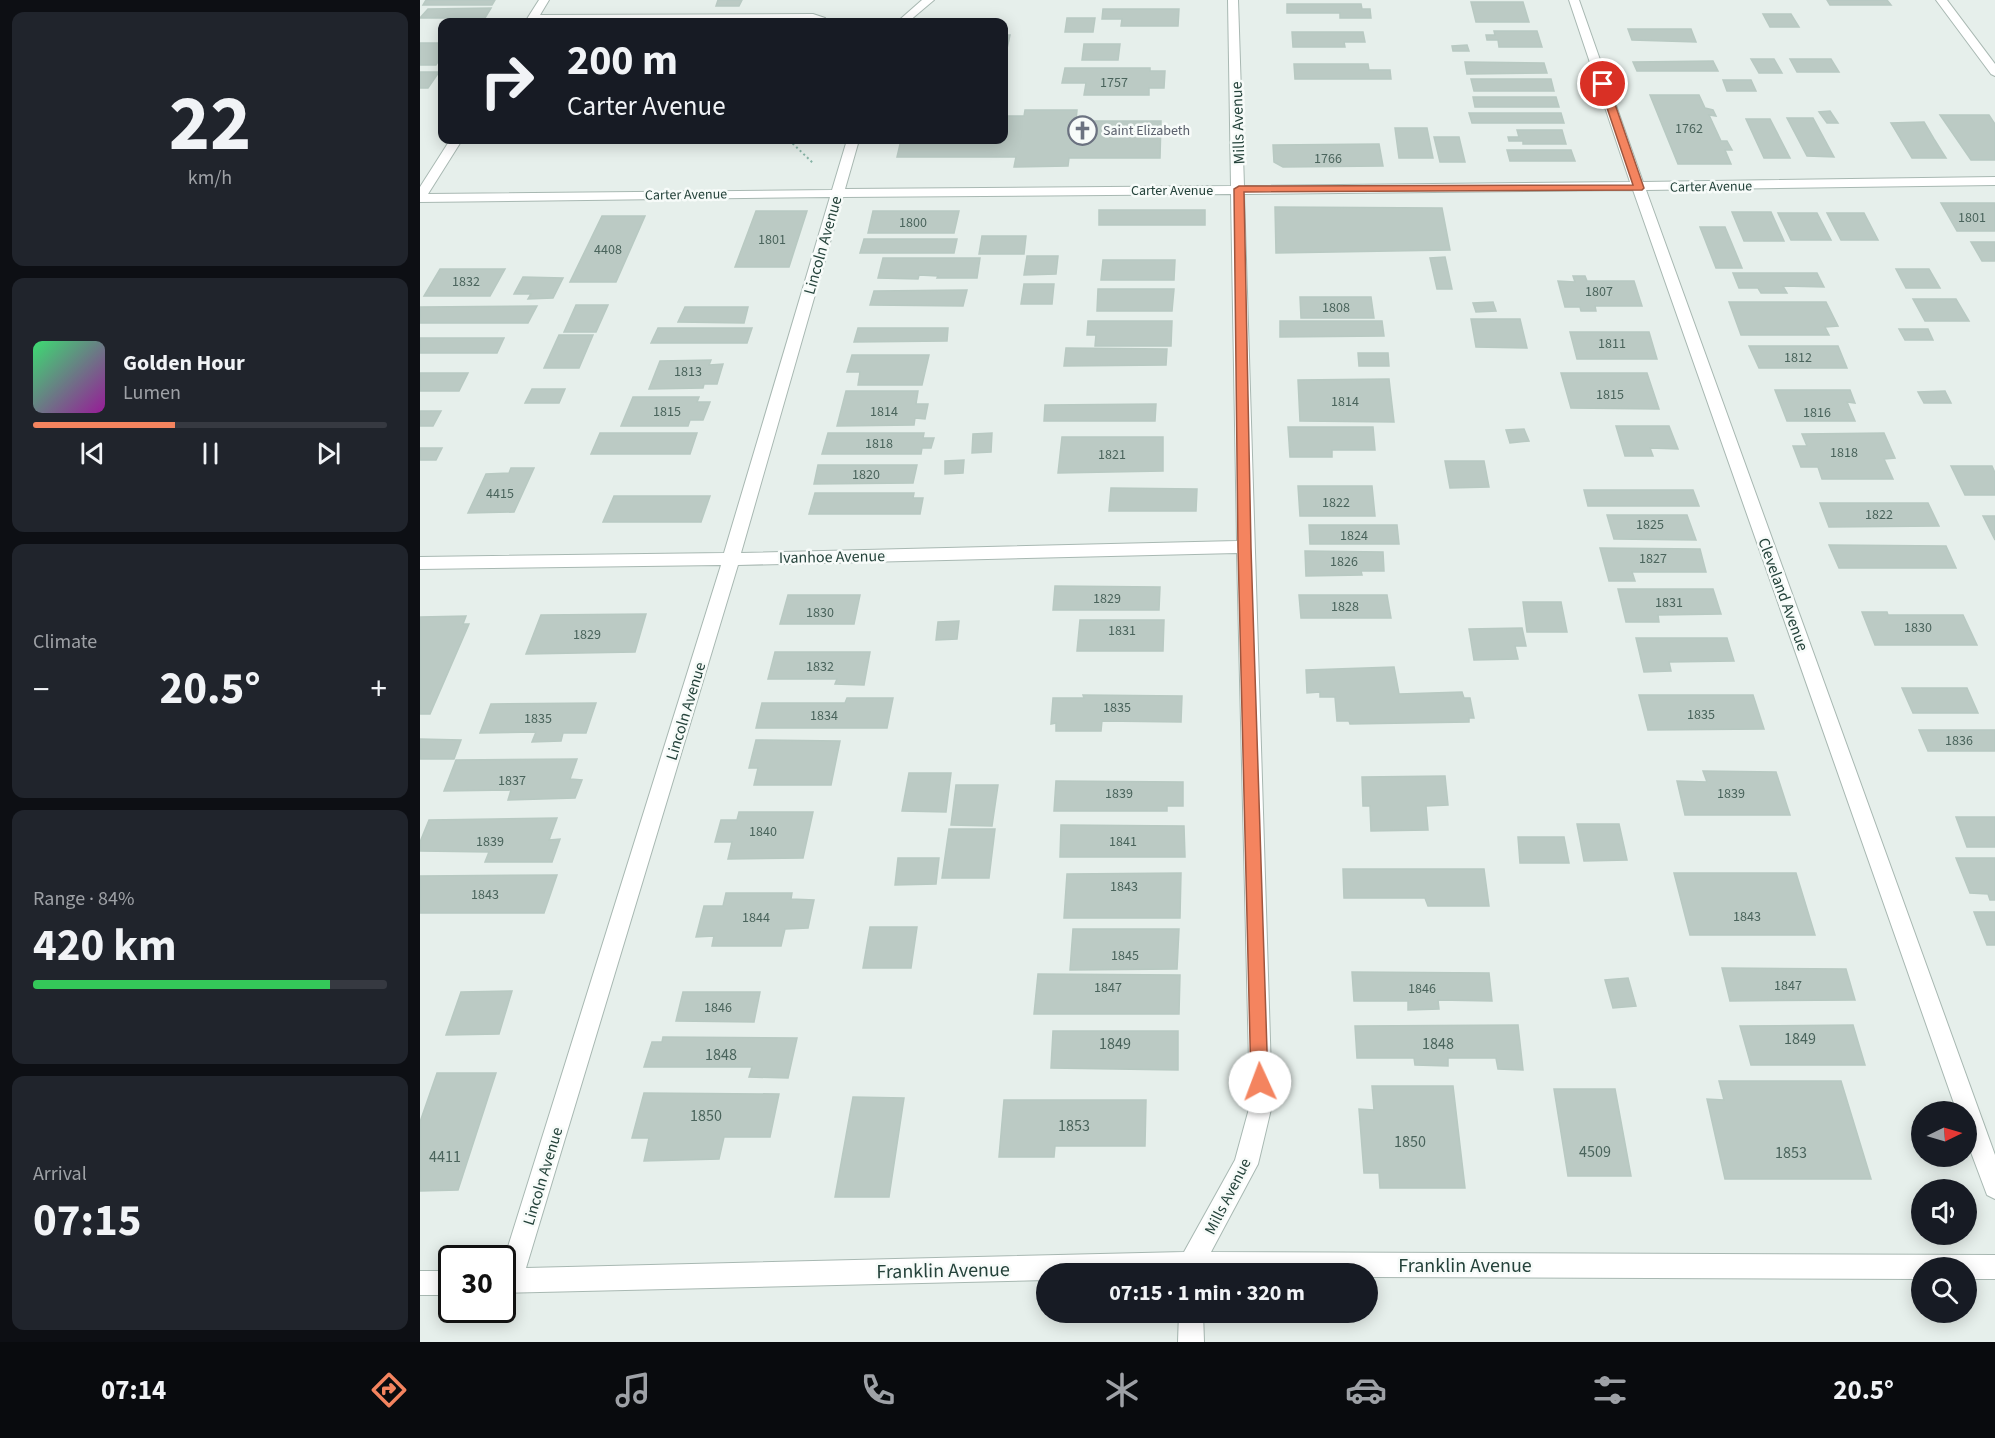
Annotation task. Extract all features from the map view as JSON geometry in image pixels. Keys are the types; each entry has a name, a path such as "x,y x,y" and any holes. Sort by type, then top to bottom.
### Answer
{"street":[{"path":"532,18 544,0"},
{"path":"907,18 929,0"},
{"name":"Mills Avenue","path":"1194,1263 1246,1164 1261,1105 1245,548 1239,189 1233,0"},
{"name":"Cleveland Avenue","path":"1574,0 1995,1187"},
{"path":"1941,0 1995,72"},
{"path":"737,18 816,18"},
{"path":"420,198 454,144"},
{"name":"Lincoln Avenue","path":"516,1249 731,559 852,144"},
{"name":"Carter Avenue","path":"420,198 837,192 1639,188 1995,181"},
{"name":"Ivanhoe Avenue","path":"420,563 1245,548"},
{"name":"Franklin Avenue","path":"1378,1269 1995,1267"},
{"name":"Franklin Avenue","path":"516,1281 1036,1272"},
{"path":"420,1283 438,1282"},
{"path":"1191,1323 1191,1342"}],"path":[{"path":"793,144 818,168"}],"building":[{"path":"426,0 495,0 492,5 423,5"},
{"path":"718,0 742,0 739,6 716,6"},
{"path":"1827,0 1887,0 1891,5 1830,5"},
{"path":"1471,2 1523,2 1529,22 1476,22"},
{"path":"1287,4 1361,4 1362,9 1370,9 1371,18 1340,18 1340,13 1287,13"},
{"path":"491,8 485,18 420,18 428,9"},
{"path":"1103,9 1179,9 1178,26 1121,26 1122,19 1102,19"},
{"path":"1763,14 1791,14 1799,27 1770,27"},
{"path":"1067,18 1095,18 1093,32 1065,32"},
{"path":"1628,29 1691,29 1696,42 1632,40"},
{"path":"1494,31 1537,31 1542,47 1499,47 1498,40 1487,40 1486,35 1495,35"},
{"path":"1292,32 1363,32 1365,42 1344,42 1345,47 1293,47"},
{"path":"420,43 438,43 436,65 420,65"},
{"path":"1084,44 1120,44 1118,60 1082,60"},
{"path":"1467,45 1469,51 1453,51 1452,46"},
{"path":"1751,59 1774,59 1782,73 1759,73"},
{"path":"1790,59 1831,59 1839,72 1797,72"},
{"path":"1713,61 1718,71 1637,71 1633,62"},
{"path":"1465,62 1544,63 1547,73 1467,74"},
{"path":"1294,64 1368,64 1369,70 1390,70 1391,79 1295,79"},
{"path":"1065,68 1150,68 1150,71 1165,71 1164,88 1149,88 1149,95 1084,95 1086,83 1062,83"},
{"path":"420,72 438,72 428,88 420,88"},
{"path":"1471,79 1551,79 1554,91 1474,91"},
{"path":"1723,80 1751,80 1756,91 1727,91"},
{"path":"1650,95 1699,95 1705,108 1713,110 1716,116 1709,115 1721,141 1727,141 1732,150 1725,150 1731,164 1678,164"},
{"path":"1473,97 1556,97 1559,107 1475,107"},
{"name":"Saint Elizabeth","path":"1025,110 1077,110 1076,121 1161,121 1160,158 1069,158 1068,166 1014,167 1016,157 897,157 900,144 1008,144 1008,116 1024,116"},
{"path":"1830,111 1838,123 1827,123 1819,112"},
{"path":"1469,113 1561,113 1564,123 1472,123"},
{"path":"1940,115 1989,115 1995,124 1995,160 1971,160"},
{"path":"1787,118 1813,118 1834,157 1807,156"},
{"path":"1746,119 1770,119 1790,158 1764,158"},
{"path":"1924,122 1946,158 1912,158 1891,123"},
{"path":"1395,128 1427,128 1433,158 1399,158"},
{"path":"1517,130 1562,130 1566,144 1523,144 1523,141 1509,141 1508,137 1519,137"},
{"path":"1434,137 1459,137 1465,162 1440,162"},
{"path":"1379,144 1383,166 1283,167 1274,162 1273,145"},
{"path":"1507,150 1571,150 1575,161 1510,161"},
{"path":"1941,203 1995,203 1995,231 1957,231"},
{"path":"1275,207 1442,208 1450,250 1276,253"},
{"path":"1099,210 1205,210 1205,225 1099,225"},
{"path":"756,211 807,211 789,267 735,267"},
{"path":"873,211 959,211 954,233 868,233"},
{"path":"1732,212 1771,212 1784,241 1744,241"},
{"path":"1778,213 1817,213 1831,240 1791,240"},
{"path":"1827,213 1864,213 1878,240 1841,240"},
{"path":"602,216 645,216 616,282 570,282"},
{"path":"1700,227 1725,227 1742,268 1716,268"},
{"path":"982,236 1026,236 1024,254 979,254"},
{"path":"864,239 957,239 954,253 860,253"},
{"path":"1971,242 1995,242 1995,261 1982,261"},
{"path":"1027,256 1058,256 1056,274 1024,275"},
{"path":"1445,257 1452,289 1437,289 1430,258"},
{"path":"883,258 980,258 977,278 937,278 938,276 919,275 918,279 878,278"},
{"path":"1103,260 1175,260 1174,280 1101,280"},
{"path":"440,269 505,269 490,296 424,296"},
{"path":"1896,269 1929,269 1940,288 1906,288"},
{"path":"1733,273 1817,273 1824,287 1783,286 1787,293 1761,293 1758,288 1739,288"},
{"path":"1573,276 1585,276 1587,281 1634,281 1642,306 1595,306 1596,311 1581,311 1580,307 1565,307 1558,281 1575,282"},
{"path":"523,277 563,278 553,298 528,299 531,294 514,294"},
{"path":"1024,284 1054,284 1052,304 1021,304"},
{"path":"1098,289 1174,289 1172,311 1097,311"},
{"path":"967,290 963,306 870,305 874,291"},
{"path":"1300,297 1371,297 1374,318 1301,318"},
{"path":"1913,299 1956,299 1969,321 1925,321"},
{"path":"1493,302 1496,311 1476,312 1473,303"},
{"path":"1729,302 1826,302 1838,326 1825,327 1829,335 1741,335"},
{"path":"576,305 608,305 596,332 564,332"},
{"path":"537,306 528,323 420,323 420,307"},
{"path":"685,307 748,307 744,323 678,322"},
{"path":"1471,319 1520,319 1527,348 1476,347"},
{"path":"1088,321 1172,321 1171,346 1095,346 1096,335 1087,335"},
{"path":"1280,321 1382,321 1384,336 1280,337"},
{"path":"658,328 752,328 747,343 651,343"},
{"path":"858,328 948,328 947,341 854,342"},
{"path":"1899,329 1928,329 1933,340 1905,340"},
{"path":"1570,332 1649,332 1657,359 1577,359"},
{"path":"559,335 593,335 579,368 544,368"},
{"path":"420,338 504,338 497,353 420,353"},
{"path":"1749,346 1838,346 1847,368 1759,368"},
{"path":"1066,348 1167,349 1166,365 1064,366"},
{"path":"1358,353 1388,353 1389,366 1359,366"},
{"path":"852,355 929,355 922,385 858,385 860,372 847,372"},
{"path":"711,360 709,365 723,364 717,384 704,384 703,388 649,389 660,361"},
{"path":"420,373 468,373 459,391 420,391"},
{"path":"1561,373 1647,373 1659,409 1571,408"},
{"path":"1389,379 1394,422 1300,421 1298,380"},
{"path":"532,389 565,389 559,403 525,403"},
{"path":"1775,390 1850,390 1855,403 1847,402 1855,421 1787,421"},
{"path":"846,391 918,391 916,404 928,404 925,419 915,418 914,425 837,426"},
{"path":"1945,391 1951,403 1924,403 1918,392"},
{"path":"633,397 699,397 697,402 710,402 703,420 690,420 688,426 621,426"},
{"path":"1156,404 1155,421 1044,421 1045,405"},
{"path":"420,411 441,411 433,426 420,426"},
{"path":"1616,426 1669,426 1678,449 1650,448 1653,456 1625,456"},
{"path":"1288,427 1373,427 1375,450 1332,450 1332,457 1290,457"},
{"path":"1524,429 1529,441 1510,443 1506,430"},
{"path":"600,433 697,433 690,454 591,454"},
{"path":"828,433 924,433 923,438 934,438 931,448 922,448 921,454 822,454"},
{"path":"992,433 991,452 972,453 973,434"},
{"path":"1884,433 1895,458 1884,459 1893,479 1822,479 1818,467 1801,467 1793,446 1807,446 1802,434"},
{"path":"1062,437 1163,437 1163,471 1058,473"},
{"path":"420,448 442,448 436,460 420,460"},
{"path":"964,460 963,473 945,474 945,461"},
{"path":"1445,461 1484,461 1489,487 1450,488"},
{"path":"818,465 917,465 913,483 814,484"},
{"path":"1951,466 1992,466 1995,473 1995,495 1965,495"},
{"path":"511,468 534,468 514,512 468,513 486,474 509,473"},
{"path":"1298,486 1372,486 1375,516 1300,516"},
{"path":"1111,488 1197,489 1196,511 1109,511"},
{"path":"1584,490 1693,490 1699,506 1588,506"},
{"path":"815,493 914,493 913,498 923,498 920,514 809,514"},
{"path":"614,496 710,496 701,522 603,522"},
{"path":"1820,503 1928,503 1939,526 1829,527"},
{"path":"1607,515 1687,515 1696,540 1614,539"},
{"path":"1983,516 1995,516 1995,540"},
{"path":"1309,525 1397,525 1399,544 1310,544"},
{"path":"1829,545 1946,546 1956,568 1839,568"},
{"path":"1600,548 1700,549 1706,572 1632,572 1635,581 1609,581"},
{"path":"1305,551 1383,552 1384,571 1361,571 1362,575 1306,576"},
{"path":"1055,586 1160,587 1159,610 1053,610"},
{"path":"1618,589 1713,589 1721,614 1658,615 1659,622 1626,622"},
{"path":"788,595 860,595 854,624 780,624"},
{"path":"1299,595 1387,595 1391,618 1301,618"},
{"path":"1523,602 1561,602 1567,632 1527,632"},
{"path":"1862,612 1887,612 1888,615 1963,615 1977,645 1875,645"},
{"path":"646,614 635,652 526,654 541,615"},
{"path":"466,616 463,624 469,624 430,714 420,714 420,617"},
{"path":"1080,620 1164,620 1163,651 1077,651"},
{"path":"959,621 957,639 936,640 938,622"},
{"path":"1522,628 1526,646 1515,646 1518,659 1474,660 1469,629"},
{"path":"1636,638 1727,638 1734,661 1669,662 1671,671 1644,672"},
{"path":"775,652 870,652 864,685 835,684 837,679 768,679"},
{"path":"1394,667 1399,694 1462,692 1464,698 1470,698 1474,718 1469,718 1469,722 1350,724 1349,721 1337,721 1335,697 1320,697 1320,692 1307,693 1306,670"},
{"path":"1902,688 1967,688 1978,713 1913,713"},
{"path":"1083,695 1182,696 1181,722 1102,721 1101,731 1056,731 1056,723 1051,724 1053,698 1084,698"},
{"path":"1639,695 1753,695 1764,729 1648,730"},
{"path":"847,698 893,698 887,728 756,728 762,703 845,703"},
{"path":"596,703 586,733 563,733 561,741 532,742 536,732 480,733 491,704"},
{"path":"1919,730 1995,730 1995,751 1928,751"},
{"path":"420,739 461,740 454,759 420,759"},
{"path":"756,740 840,741 831,785 754,785 758,768 749,768"},
{"path":"577,759 570,779 582,780 575,798 508,800 511,790 444,791 456,760"},
{"path":"1703,771 1776,772 1790,815 1685,815 1677,781 1707,782"},
{"path":"909,773 951,773 946,812 902,811"},
{"path":"1445,776 1448,805 1426,806 1428,830 1371,831 1370,806 1363,806 1362,777"},
{"path":"1056,781 1183,782 1183,806 1167,806 1167,811 1054,811"},
{"path":"956,785 998,785 992,826 951,825"},
{"path":"739,812 813,812 803,858 728,859 732,842 715,842 721,820 737,820"},
{"path":"1956,817 1995,817 1995,847 1967,847"},
{"path":"557,818 549,840 560,839 552,862 485,862 489,852 420,851 420,842 429,820"},
{"path":"1577,824 1619,824 1627,860 1584,861"},
{"path":"1061,825 1184,826 1185,857 1060,857"},
{"path":"949,829 995,829 989,878 942,878"},
{"path":"1518,837 1564,837 1569,863 1520,863"},
{"path":"898,858 939,858 936,884 895,885"},
{"path":"1956,858 1995,858 1995,900 1990,900 1988,894 1970,893"},
{"path":"1343,869 1484,869 1489,906 1428,906 1425,898 1344,898"},
{"path":"1181,873 1180,918 1064,918 1067,874"},
{"path":"1674,873 1796,873 1815,935 1690,935"},
{"path":"557,875 544,913 420,913 420,876"},
{"path":"726,893 792,893 791,899 814,900 808,928 785,929 781,946 712,946 714,936 696,937 704,906 723,906"},
{"path":"1974,912 1995,912 1995,945 1987,945"},
{"path":"870,927 917,927 911,968 863,968"},
{"path":"1073,929 1179,929 1177,969 1070,970"},
{"path":"1722,968 1846,969 1855,1000 1730,1001"},
{"path":"1352,972 1489,973 1492,1001 1438,1000 1439,1009 1408,1010 1408,1001 1354,1001"},
{"path":"1038,974 1180,975 1179,1014 1034,1014"},
{"path":"1628,978 1636,1006 1613,1008 1605,980"},
{"path":"512,991 499,1034 446,1035 461,992"},
{"path":"683,992 760,992 754,1022 676,1021"},
{"path":"1518,1025 1523,1070 1498,1069 1496,1058 1448,1058 1448,1066 1415,1065 1414,1058 1357,1058 1355,1026"},
{"path":"1853,1025 1865,1065 1751,1065 1740,1026"},
{"path":"1053,1031 1178,1031 1178,1070 1051,1068"},
{"path":"663,1037 797,1038 788,1078 749,1077 752,1067 644,1067 652,1042 662,1042"},
{"path":"437,1073 496,1073 458,1190 420,1191 420,1122"},
{"path":"1719,1081 1841,1081 1871,1179 1725,1179 1707,1099 1724,1100"},
{"path":"1372,1086 1453,1086 1465,1188 1380,1188 1379,1173 1364,1173 1359,1109 1374,1110"},
{"path":"1554,1089 1615,1089 1631,1176 1568,1176"},
{"path":"644,1093 779,1094 770,1137 724,1137 719,1159 644,1161 649,1138 632,1138"},
{"path":"853,1097 904,1098 889,1197 835,1197"},
{"path":"1004,1100 1146,1100 1145,1146 1055,1146 1054,1157 999,1157"}],"place":[{"name":"Saint Elizabeth","path":"1082,130"}],"route":[{"path":"1260,1082 1245,548 1239,189 1639,188 1603,84"}]}
